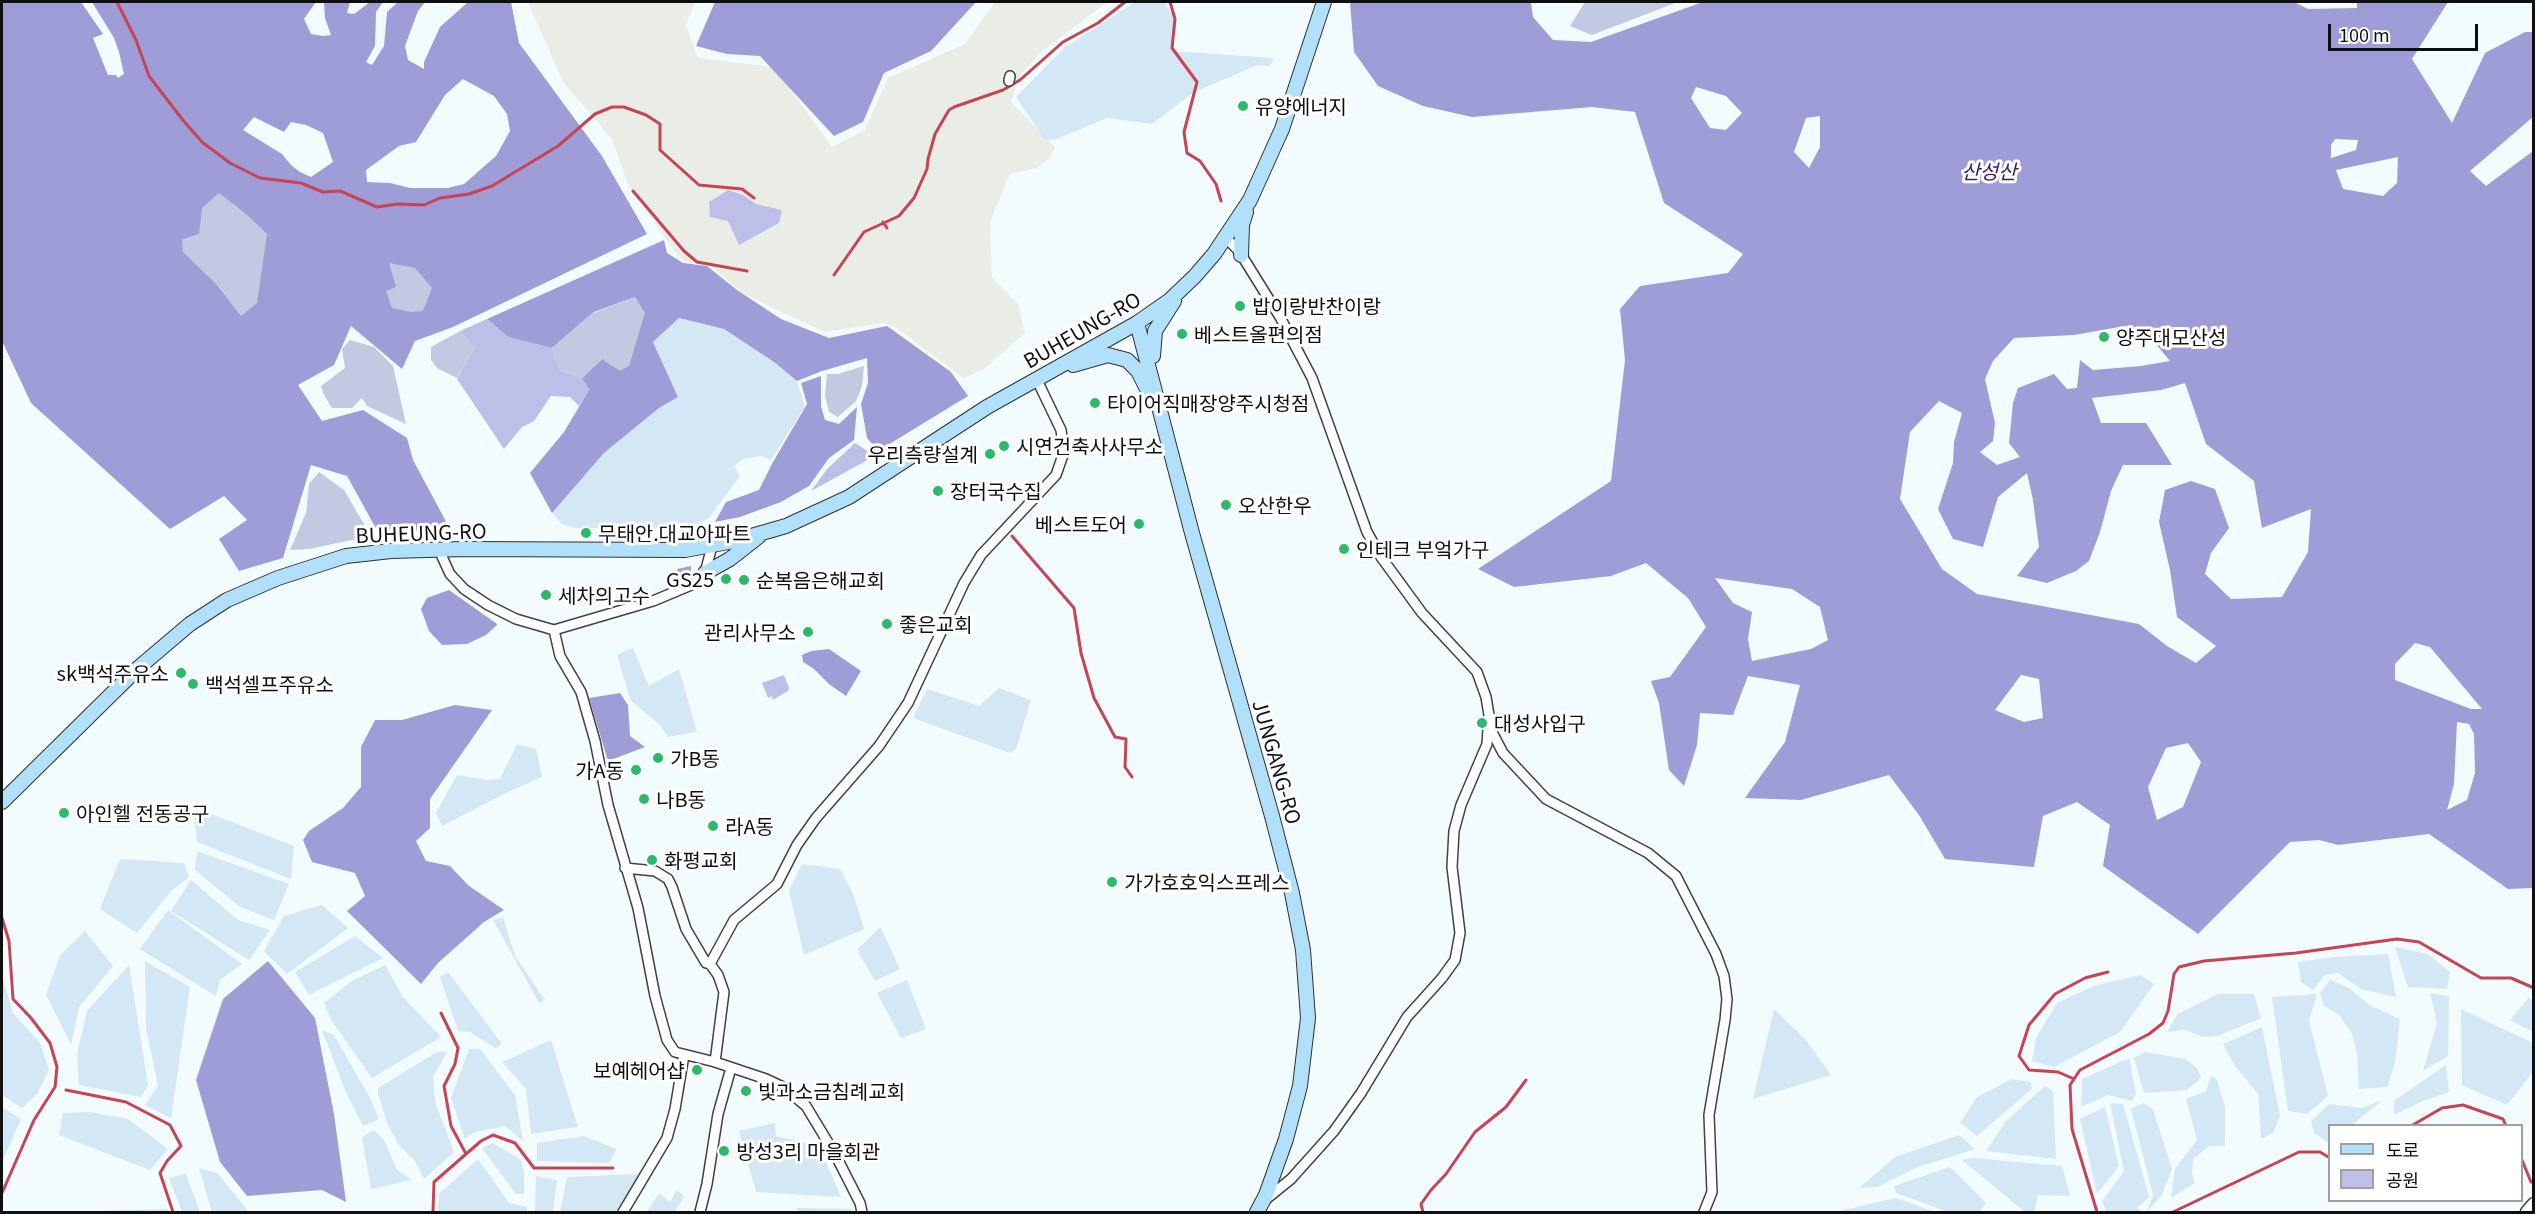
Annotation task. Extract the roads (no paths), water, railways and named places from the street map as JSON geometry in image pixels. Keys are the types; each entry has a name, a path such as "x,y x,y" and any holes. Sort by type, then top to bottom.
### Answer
{"main road":[{"name":"BUHEUNG-RO","path":"2,802 137,669 190,624 218,605 278,578 346,556 439,550 685,550 712,546 786,526 849,497 987,407 1137,323 1184,287 1214,254 1250,200 1282,129 1324,2"},
{"path":"1241,255 1242,225 1250,200"},
{"path":"1157,394 1152,348 1155,331 1184,287"},
{"name":"JUNGANG-RO","path":"1137,323 1192,532 1272,816 1292,893 1303,950 1308,1018 1303,1066 1287,1139 1260,1207"},
{"path":"1053,370 1108,356 1127,360 1138,371 1148,387 1169,445"},
{"path":"705,573 730,559 762,532"}],"street":[{"path":"1225,237 1241,255 1280,317 1312,378 1375,547 1401,586 1477,672 1486,697 1489,727 1487,744 1461,805 1454,831 1452,867 1460,933 1455,960 1407,1017 1361,1093 1334,1131 1291,1179 1260,1207"},
{"path":"710,964 734,920 777,884 797,845 816,818 879,746 908,703 964,584 981,555 1056,475 1064,452 1061,430 1037,380"},
{"path":"439,550 450,574 464,589 488,605 516,619 554,630 595,619 696,583 705,573 712,546"},
{"path":"554,630 560,656 581,692 595,741 608,806 638,908 667,1040 675,1052 716,1062 783,1087 806,1106 835,1154 860,1203 862,1212"},
{"path":"1489,727 1494,741 1503,753 1546,799 1648,853 1676,876 1716,954 1724,976 1727,999 1710,1115 1712,1192 1704,1212"},
{"path":"625,868 655,871 668,879 686,929 706,963 710,964 724,992 716,1062"},
{"path":"623,1212 667,1138 675,1109 684,1054"},
{"path":"700,1212 707,1184 718,1114 731,1068"},
{"path":"2527,1212 2534,1204"}],"waterway":[{"path":"117,2 136,40 149,76 182,119 202,142 230,163 260,178 301,183 323,192 340,191 377,207 398,204 424,205 440,198 469,194 492,186 558,146 595,114 612,107 624,107 646,115 660,124 660,150 699,185 742,189 754,198"},
{"path":"834,275 864,232 899,216 914,198 927,169 935,134 949,110 1003,90 1020,80 1063,42 1098,23 1125,2"},
{"path":"1170,2 1175,19 1172,48 1197,82 1184,132 1187,153 1200,161 1216,184 1221,201"},
{"path":"633,191 684,251 697,262 747,271"},
{"path":"883,222 887,228"},
{"path":"1012,536 1074,608 1081,653 1094,698 1115,737 1126,739 1125,767 1132,777"},
{"path":"2,918 9,941 13,999 50,1043 57,1067 55,1087 34,1120 2,1193"},
{"path":"2097,1212 2072,1129 2070,1085 2080,1070 2149,1034 2163,1023 2168,1011 2174,974 2179,967 2204,961 2296,953 2397,939 2419,942 2481,978 2511,978 2534,988"},
{"path":"2074,1079 2058,1072 2029,1070 2019,1056 2029,1025 2055,994 2085,978 2108,972"},
{"path":"441,1013 458,1048 455,1064 444,1086 451,1126 466,1154"},
{"path":"1423,1212 1421,1204 1446,1174 1475,1132 1506,1107 1526,1080"},
{"path":"66,1090 126,1102 170,1125 181,1146 167,1161 160,1173 173,1212"},
{"path":"2414,1124 2442,1108 2463,1105 2503,1119 2505,1124"},
{"path":"433,1212 434,1182 481,1141 493,1135 515,1143 534,1168 613,1168"},
{"path":"2173,1212 2299,1152 2320,1152 2328,1157"},
{"path":"2523,1162 2531,1182"}],"place":[{"name":"유양에너지","path":"1243,106"},
{"name":"밥이랑반찬이랑","path":"1240,306"},
{"name":"베스트올편의점","path":"1182,334"},
{"name":"양주대모산성","path":"2104,337"},
{"name":"타이어직매장양주시청점","path":"1095,403"},
{"name":"시연건축사사무소","path":"1004,446"},
{"name":"우리측량설계","path":"990,454"},
{"name":"장터국수집","path":"938,491"},
{"name":"오산한우","path":"1226,505"},
{"name":"베스트도어","path":"1139,524"},
{"name":"무태안.대교아파트","path":"586,533"},
{"name":"인테크 부엌가구","path":"1344,549"},
{"name":"GS25","path":"726,579"},
{"name":"순복음은해교회","path":"744,580"},
{"name":"세차의고수","path":"546,595"},
{"name":"좋은교회","path":"887,624"},
{"name":"관리사무소","path":"808,632"},
{"name":"sk백석주유소","path":"181,673"},
{"name":"백석셀프주유소","path":"193,684"},
{"name":"대성사입구","path":"1482,723"},
{"name":"가B동","path":"658,758"},
{"name":"가A동","path":"636,770"},
{"name":"나B동","path":"644,799"},
{"name":"아인헬 전동공구","path":"64,813"},
{"name":"라A동","path":"713,826"},
{"name":"화평교회","path":"652,860"},
{"name":"가가호호익스프레스","path":"1112,882"},
{"name":"보예헤어샵","path":"697,1070"},
{"name":"빛과소금침례교회","path":"746,1091"},
{"name":"방성3리 마을회관","path":"724,1151"}],"park label":[{"name":"산성산","path":"1989,171"}]}
